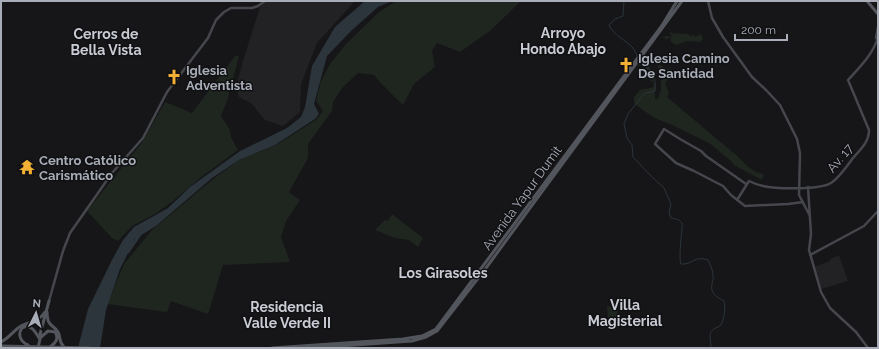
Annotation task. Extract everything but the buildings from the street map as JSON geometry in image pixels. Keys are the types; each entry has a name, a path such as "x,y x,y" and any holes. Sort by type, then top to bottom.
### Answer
{"main road":[{"path":"37,348 63,251 70,233 112,174 143,138 167,92 208,38 216,20 224,12 231,8 252,8 265,1"},
{"name":"Avenida Yapur Dumit","path":"311,348 412,341 426,337 437,331 483,272 636,63 677,1"},
{"name":"Avenida Yapur Dumit","path":"644,51 682,1"},
{"path":"708,1 712,18 723,37 752,77 780,105 790,123 799,142 800,149 799,195 802,202 808,208"},
{"path":"867,1 878,14"},
{"path":"870,4 878,10"},
{"path":"875,45 878,27"},
{"path":"875,45 878,37"},
{"name":"Av. 17","path":"746,184 748,181 764,186 799,188 830,184 848,165 869,138 869,130 848,80 875,45"},
{"name":"Avenida Yapur Dumit","path":"272,348 404,339 422,336 436,329 636,63"},
{"path":"737,200 746,184 706,156 702,151 664,129 663,130 655,145 676,163 723,186 737,200 745,206 802,202"},
{"path":"808,187 810,255 816,277 825,300 835,313 856,332 868,348"},
{"path":"810,255 864,226 878,211"},
{"path":"1,342 20,326 41,318 46,312"},
{"path":"46,312 47,320 50,326 58,332 60,343 64,347"},
{"path":"29,346 21,340 20,333 22,328 32,328 39,339"},
{"path":"39,339 48,332 53,331 56,334 56,342 47,347"},
{"path":"1,347 29,346 89,348"},
{"path":"1,347 8,348"}],"shaded area":[{"path":"266,1 355,1 317,43 301,84 300,112 283,126 265,120 251,103 239,97 236,87 260,7"},
{"path":"365,1 392,1 378,7 351,31 327,56 314,104 319,114 315,119 275,145 239,160 212,178 156,226 135,239 120,269 106,310 100,348 78,348 88,309 123,240 134,227 168,208 190,187 240,151 287,128 301,117 305,107 312,66 335,27"},
{"path":"396,1 521,1 491,30 460,52 437,43 432,51 435,67 414,84 403,105 374,75 358,73 343,87 333,102 332,111 308,144 308,158 289,192 300,200 286,221 281,237 290,262 223,265 208,314 171,301 167,312 107,304 124,264 152,230 213,179 239,160 276,145 316,120 323,111 316,101 321,81 330,64 346,44 379,12"},
{"path":"671,31 672,33 689,34 689,37 690,35 693,36 693,33 695,37 701,34 703,39 700,42 687,41 676,45 670,41 671,38 668,38 667,40 665,38 661,38 666,36 672,37 670,33"},
{"path":"235,56 239,56 228,98 221,116 230,130 231,137 238,150 155,214 132,226 118,241 112,238 87,211 143,141 165,102 192,113"},
{"path":"644,58 650,65 649,70 655,86 655,99 658,99 661,92 661,75 658,70 658,65 663,66 664,70 666,68 674,70 676,73 672,77 670,76 665,84 669,93 667,97 748,166 759,173 764,174 762,180 734,165 709,143 657,119 634,103 634,97 640,90 654,86 653,82 648,78 645,80 644,77 647,74 644,65 637,66"},
{"path":"392,214 423,238 418,247 409,240 395,238 375,230 385,220 388,221"},
{"path":"839,255 848,281 821,289 814,267 830,261 830,259"},
{"path":"607,306 617,308 619,328 609,329"}],"waterway":[{"path":"624,1 623,16 615,19 609,25 613,32 633,48 638,57"},
{"path":"640,59 647,66 654,78 655,91 643,95 628,114 624,124 627,138 632,145 633,157 664,188 671,204 669,213 671,218 682,223 680,255 681,264 685,264 696,259 703,259 708,260 711,267 713,276 713,293 724,301 725,306 724,318 720,326 715,328 710,335 711,348"},
{"path":"128,252 141,233"}],"railway":[{"path":"674,7 678,1"}],"place":[{"name":"Iglesia Camino De Santidad","path":"626,65"},
{"name":"Iglesia Adventista","path":"174,77"},
{"name":"Centro Católico Carismático","path":"27,167"}],"district":[{"name":"Cerros de Bella Vista","path":"106,42"},
{"name":"Arroyo Hondo Abajo","path":"563,42"},
{"name":"Los Girasoles","path":"443,273"},
{"name":"Villa Magisterial","path":"625,314"},
{"name":"Residencia Valle Verde II","path":"287,316"}]}
